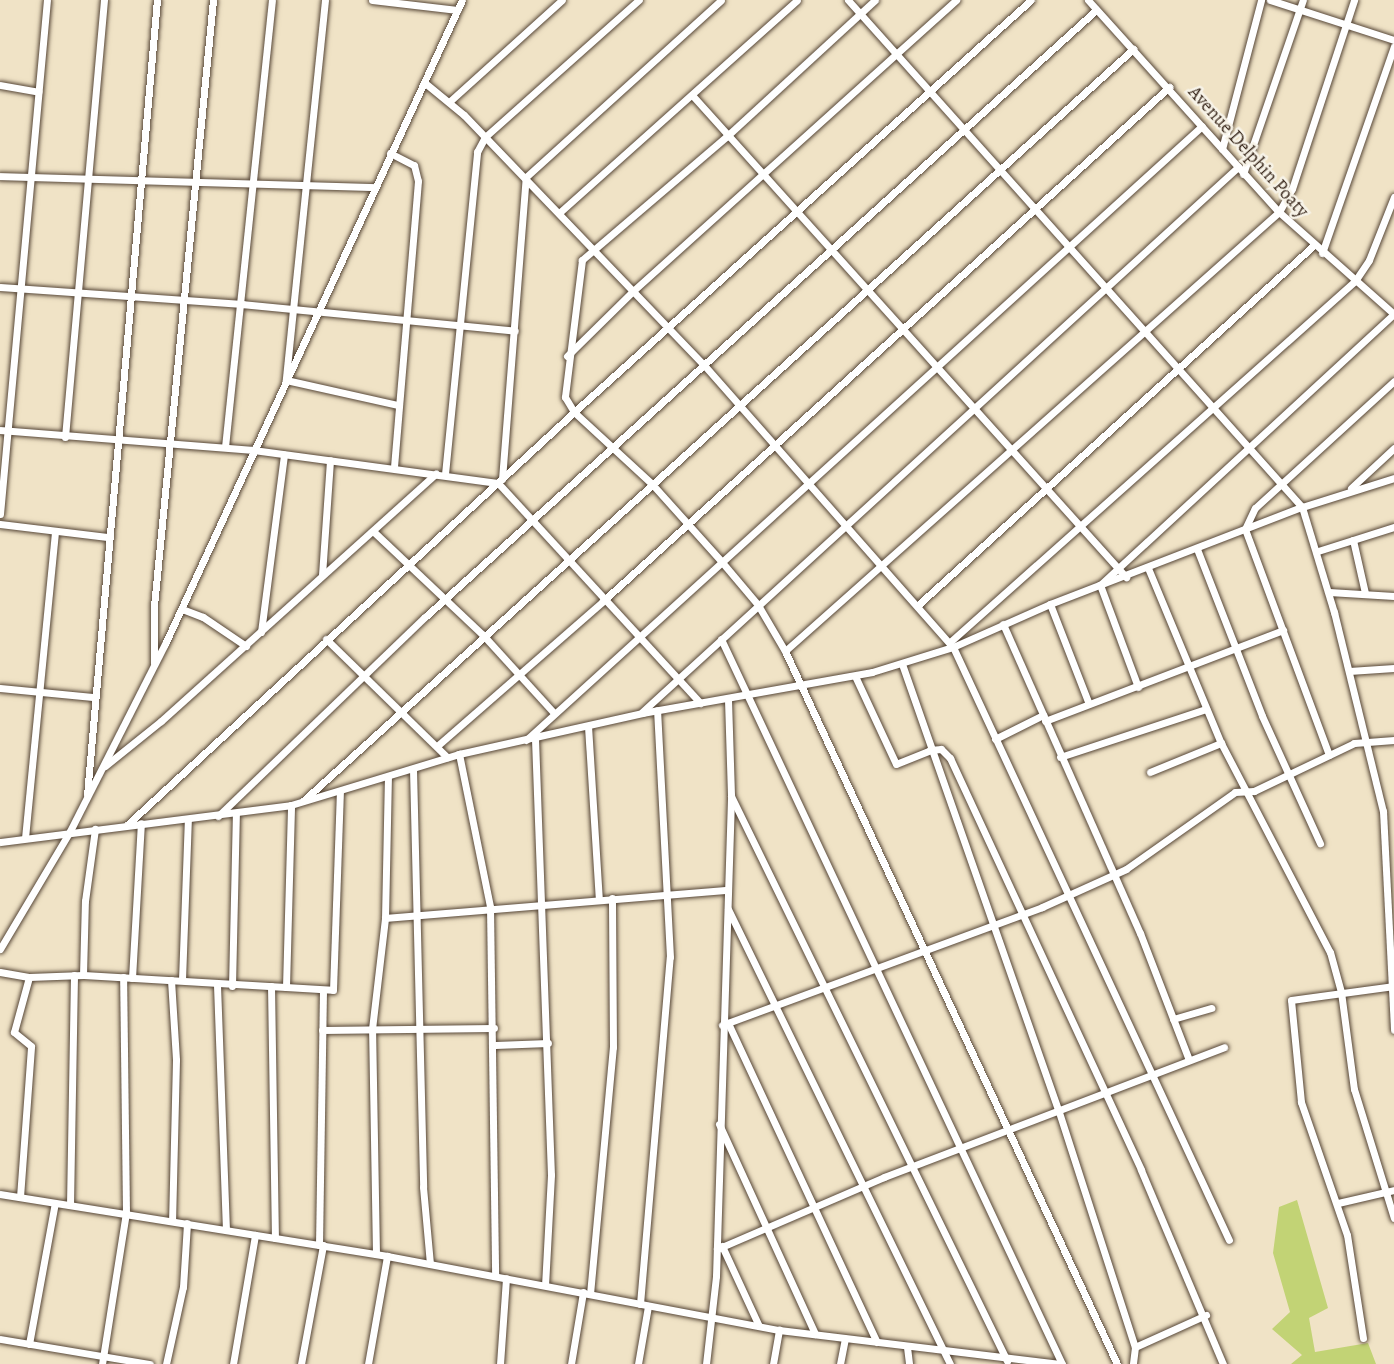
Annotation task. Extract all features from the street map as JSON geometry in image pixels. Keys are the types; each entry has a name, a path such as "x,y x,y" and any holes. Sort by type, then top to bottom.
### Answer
{"street":[{"path":"0,514 11,432 19,289 47,0"},
{"path":"65,437 104,0"},
{"path":"87,799 107,537 119,440 157,0"},
{"path":"154,663 154,606 173,444 213,0"},
{"path":"225,447 272,0"},
{"path":"286,380 325,0"},
{"path":"372,0 457,10"},
{"path":"0,949 70,831 182,609 390,153 463,0"},
{"path":"449,102 562,0"},
{"path":"445,474 471,187 477,152 485,137 639,0"},
{"path":"700,703 603,601 533,523 500,481 515,331 526,177 721,0"},
{"path":"559,214 797,0"},
{"path":"848,0 928,93 1001,167 1181,368 1302,507 1318,551 1367,739 1385,830 1394,1030"},
{"path":"874,0 727,136 579,265 567,356 565,397 574,412 652,484 721,561 758,605 785,652 802,682 1117,1364"},
{"path":"567,356 633,291 956,0"},
{"path":"128,824 574,412 1031,0"},
{"name":"Avenue Delphin Poaty","path":"1087,0 1169,87 1279,212 1313,246 1394,314"},
{"path":"1222,149 1261,0"},
{"path":"1270,0 1394,40"},
{"path":"642,713 845,523 1106,287 1241,170 1303,0"},
{"path":"785,652 1279,212 1292,190 1354,0"},
{"path":"217,817 363,676 1096,10"},
{"path":"1322,253 1394,46"},
{"path":"303,801 868,286 1133,49"},
{"path":"425,83 449,102 526,177 704,365 951,645 1229,1240"},
{"path":"0,85 38,92"},
{"path":"437,746 603,601 772,444 1169,87"},
{"path":"692,95 727,136 799,209 936,365 1083,524 1126,577"},
{"path":"525,741 553,712 1202,126"},
{"path":"390,153 417,171 394,468"},
{"path":"0,176 198,179 375,187"},
{"path":"951,645 1213,406 1355,281 1369,260 1394,197"},
{"path":"918,605 1313,246"},
{"path":"0,288 242,304 515,331"},
{"path":"1100,585 1394,314"},
{"path":"286,380 398,405"},
{"path":"1329,754 1245,529 1255,508 1394,381"},
{"path":"0,430 225,447 500,481"},
{"path":"1350,489 1394,448"},
{"path":"261,632 284,454"},
{"path":"322,575 330,460"},
{"path":"104,766 246,646 436,473"},
{"path":"0,842 128,824 217,817 291,805 459,754 642,713 802,682 855,676 902,664 1302,507 1350,489 1394,478"},
{"path":"0,524 107,537"},
{"path":"1318,551 1394,527"},
{"path":"25,838 55,531"},
{"path":"373,531 483,635 553,712"},
{"path":"1353,540 1365,593"},
{"path":"1197,549 1235,649 1320,843"},
{"path":"1148,568 1221,743 1330,952 1341,992 1354,1089 1390,1191 1394,1218"},
{"path":"1100,585 1138,687"},
{"path":"1329,592 1394,596"},
{"path":"1050,604 1089,704"},
{"path":"182,609 203,617 246,646"},
{"path":"1003,624 1059,757 1115,876 1189,1060"},
{"path":"995,739 1044,718 1138,687 1283,630"},
{"path":"326,639 402,710 447,757"},
{"path":"0,1194 376,1254 759,1326 1007,1362 1062,1364 721,639"},
{"path":"902,664 1058,1109 1135,1347 1133,1364"},
{"path":"1349,671 1394,668"},
{"path":"855,676 893,761 901,765 930,750 941,749 950,758 1206,1315 1223,1364"},
{"path":"0,688 93,697"},
{"path":"706,1364 720,1247 718,1121 725,1024 731,795 728,698"},
{"path":"1059,757 1206,709"},
{"path":"638,1364 669,991 669,894 657,710"},
{"path":"588,726 599,900"},
{"path":"535,739 545,903 551,1175 545,1285"},
{"path":"725,1024 826,990 1022,915 1115,876 1222,799 1288,775 1329,754 1367,739 1394,740"},
{"path":"1150,772 1221,743"},
{"path":"459,754 490,907 495,1045 495,1276"},
{"path":"412,769 419,912 419,1029 430,1264"},
{"path":"376,1254 372,1030 386,918 387,777"},
{"path":"0,972 29,977 78,975 181,980 232,986 335,988 340,792"},
{"path":"731,795 1007,1362"},
{"path":"286,987 291,805"},
{"path":"232,986 236,814"},
{"path":"181,980 188,820"},
{"path":"132,978 141,823"},
{"path":"70,1205 78,975 95,829"},
{"path":"386,918 419,912 728,890"},
{"path":"571,1364 587,1293 613,1047 612,898"},
{"path":"727,908 778,1007 950,1364"},
{"path":"20,1197 31,1046 14,1032 29,977"},
{"path":"102,1360 126,1213 123,977"},
{"path":"171,980 176,1060 172,1220"},
{"path":"217,985 226,1229"},
{"path":"271,986 275,1238"},
{"path":"1363,1338 1352,1259 1338,1203 1301,1102 1291,1000 1391,986"},
{"path":"301,1364 321,1245 323,989"},
{"path":"1174,1019 1211,1008"},
{"path":"725,1024 877,1342"},
{"path":"322,1030 494,1028"},
{"path":"495,1045 548,1043"},
{"path":"720,1247 910,1167 1224,1047"},
{"path":"718,1121 815,1334"},
{"path":"1338,1203 1390,1191"},
{"path":"29,1344 55,1203"},
{"path":"166,1364 183,1287 187,1223"},
{"path":"233,1364 255,1235"},
{"path":"720,1247 759,1326"},
{"path":"368,1364 387,1256"},
{"path":"500,1364 506,1278"},
{"path":"1135,1347 1206,1315"},
{"path":"773,1364 779,1329"},
{"path":"840,1364 845,1338"},
{"path":"0,1339 102,1360 150,1364"},
{"path":"907,1346 909,1364"}],"green space":[{"path":"1297,1200 1328,1308 1309,1318 1315,1352 1368,1343 1376,1364 1291,1364 1302,1355 1272,1329 1290,1312 1273,1253 1279,1207"}]}
